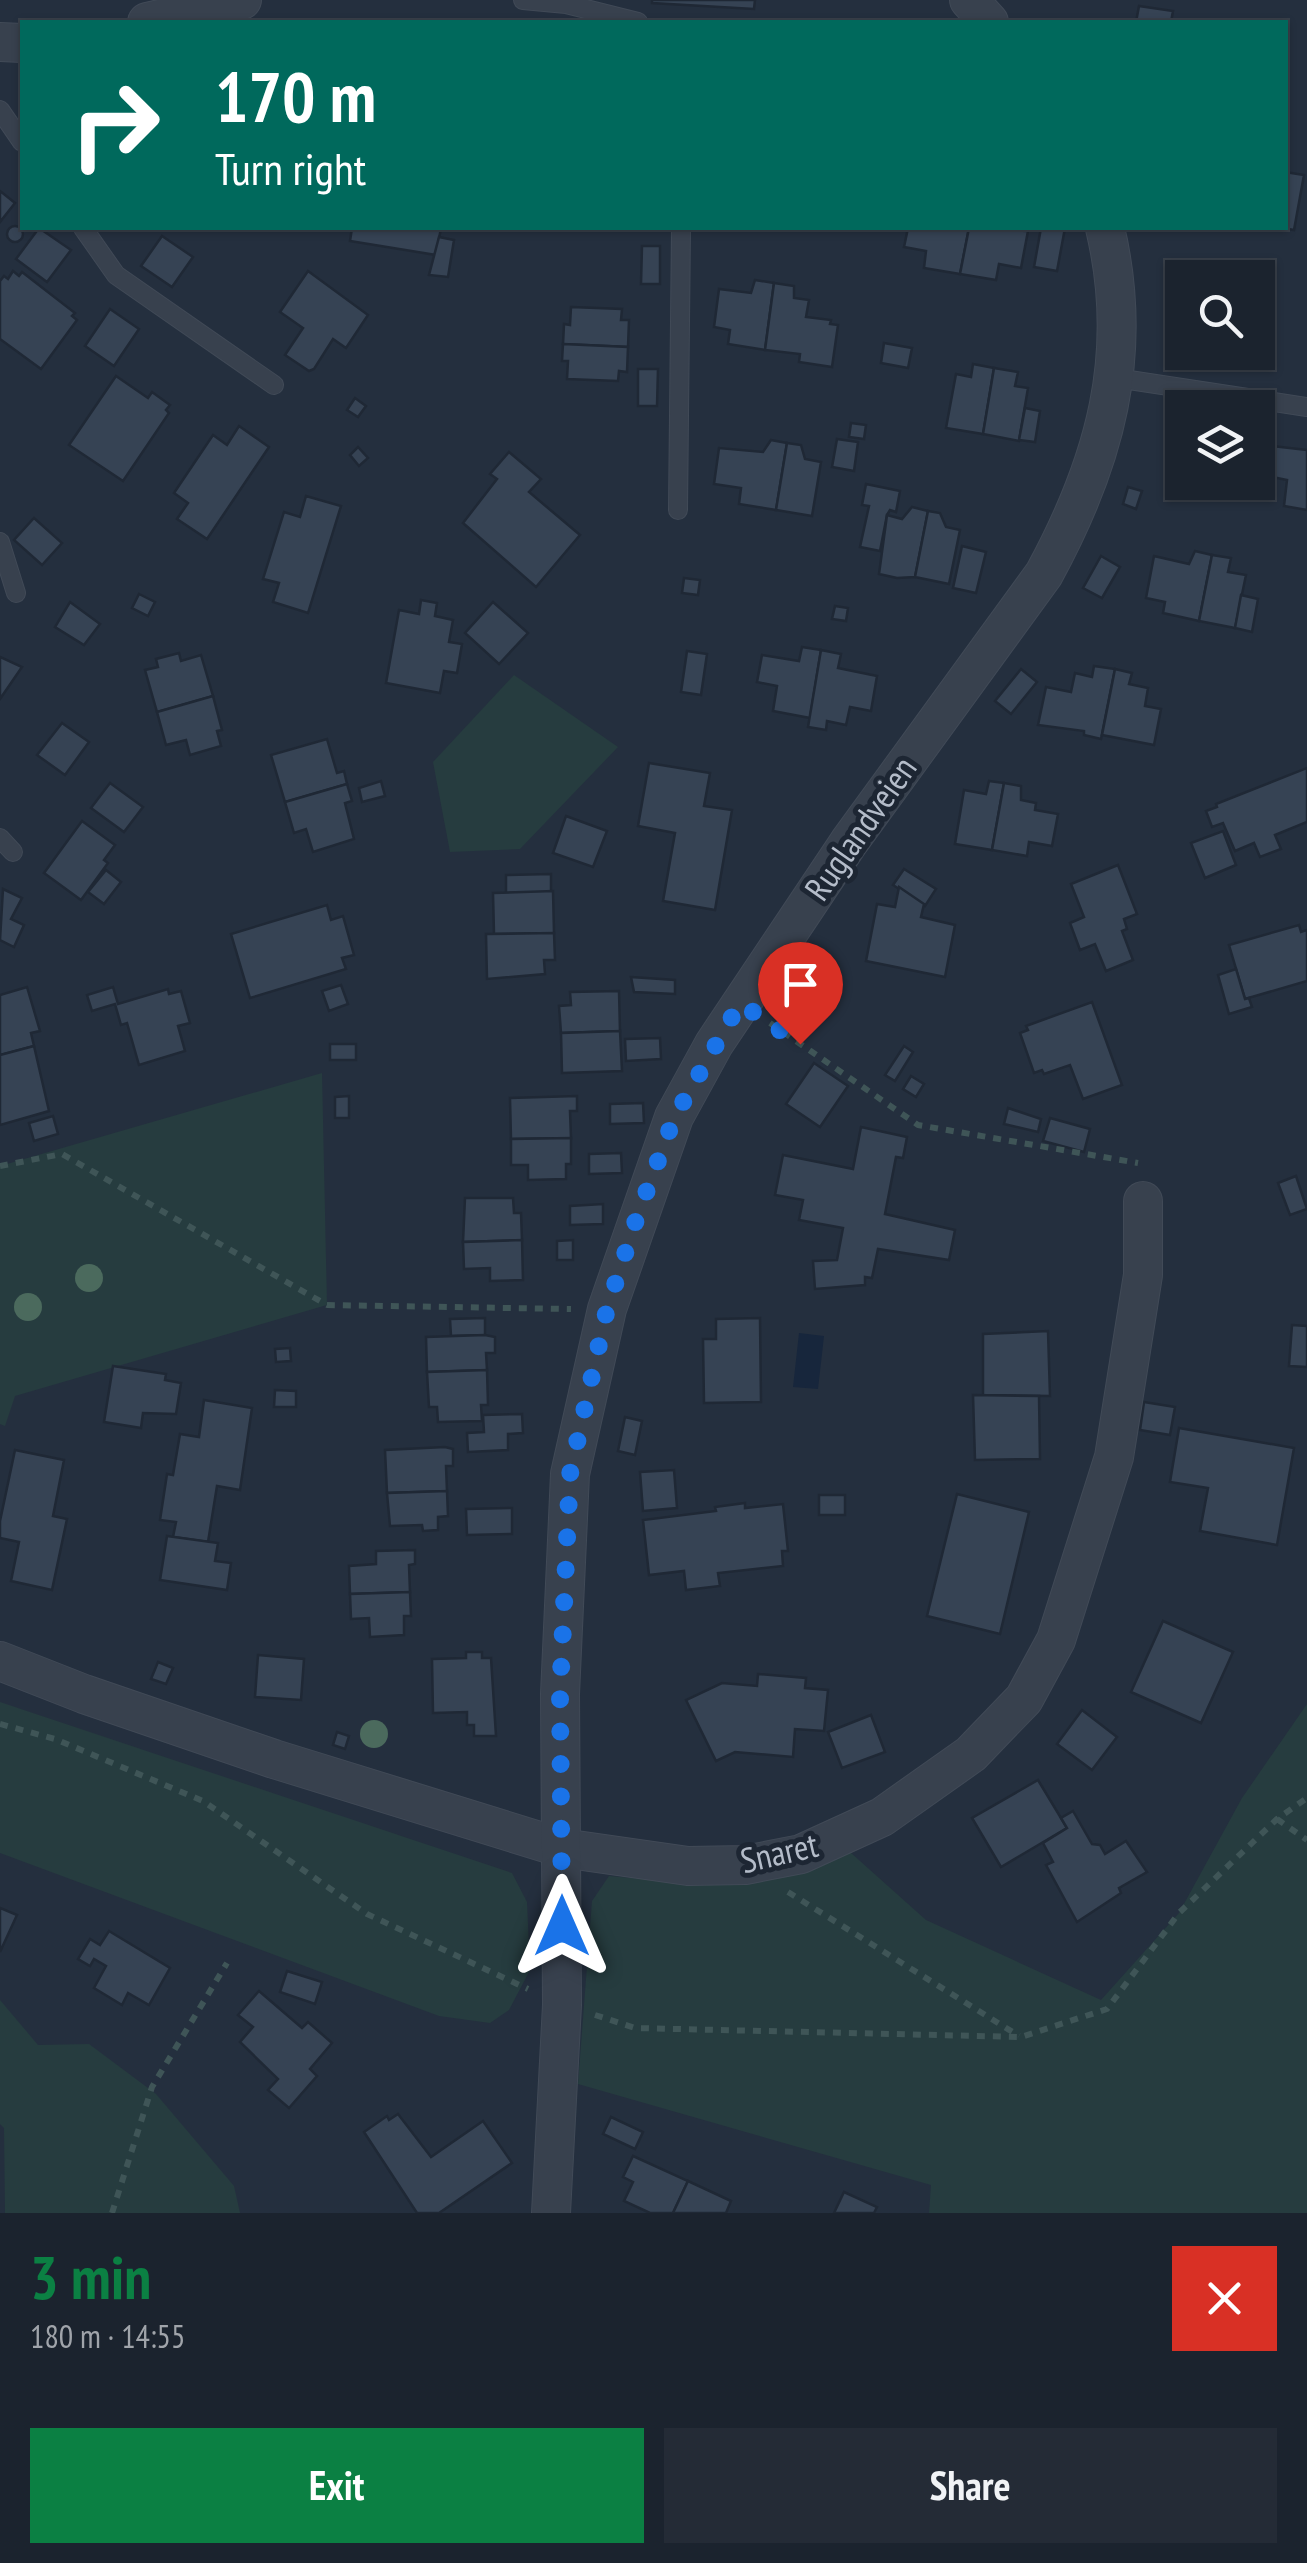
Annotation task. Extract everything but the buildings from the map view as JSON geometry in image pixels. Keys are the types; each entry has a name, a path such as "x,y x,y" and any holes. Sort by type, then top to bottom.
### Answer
{"street":[{"path":"156,20 242,0"},
{"path":"969,0 987,20"},
{"name":"Ruglandveien","path":"551,2213 562,2004 560,1694 570,1474 607,1309 674,1118 740,1003 849,842 1044,574 1068,530 1086,485 1116,378 1117,289 1105,230"},
{"name":"Snaret","path":"0,1661 84,1694 274,1758 562,1848 688,1866 745,1865 801,1854 882,1818 971,1754 1024,1699 1056,1640 1114,1457 1143,1275 1148,1183"}],"lane":[{"path":"523,0 566,4 630,20"},
{"path":"0,110 20,139"},
{"path":"83,230 116,275 274,385"},
{"path":"678,510 681,230"},
{"path":"1116,378 1307,407"},
{"path":"0,542 16,593"}],"path":[{"path":"740,1003 918,1125 1148,1183"},
{"path":"0,1166 62,1154 327,1305 607,1309"},
{"path":"0,1724 54,1739 203,1801 366,1914 562,2004 636,2028 1021,2037 1107,2009 1179,1913 1277,1819 1307,1798"},
{"path":"1277,1819 1307,1840"},
{"path":"745,1865 1021,2037"},
{"path":"112,2213 152,2087 227,1963"}],"green space":[{"path":"514,675 618,747 520,849 450,852 433,762"},
{"path":"322,1073 327,1305 15,1396 5,1426 0,1424 0,1166"},
{"path":"0,1702 512,1873 527,1902 530,1970 509,2010 490,2023 439,2016 0,1853"},
{"path":"1307,1704 1307,2213 929,2213 931,2185 578,2084 592,1901 609,1876 702,1884 841,1844 926,1920 1101,2000 1179,1913 1242,1798"},
{"path":"0,2000 38,2045 89,2044 156,2094 234,2186 240,2213 5,2213"}],"water":[{"path":"799,1333 824,1336 818,1389 793,1387"}],"route":[{"path":"562,1926 560,1694 570,1474 607,1309 674,1118 740,1003 800,1044"}]}
